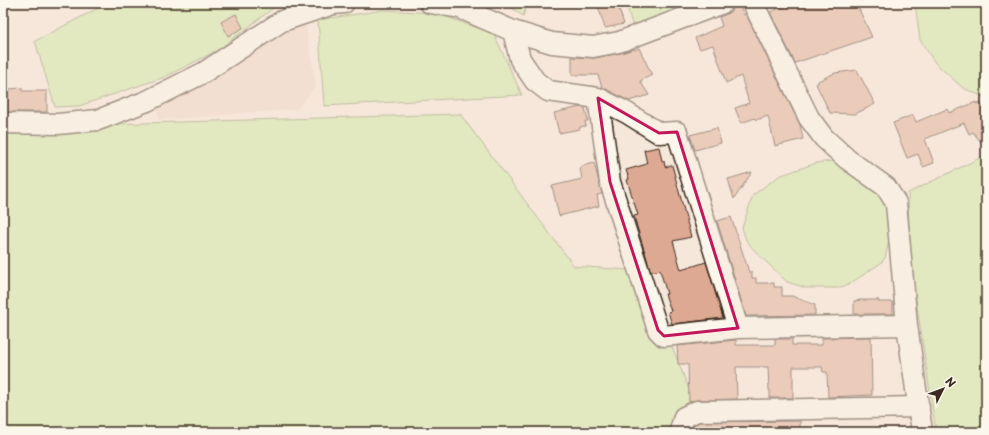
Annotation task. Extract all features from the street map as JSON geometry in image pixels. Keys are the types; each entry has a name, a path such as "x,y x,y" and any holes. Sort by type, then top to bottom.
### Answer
{"street":[{"path":"3,123 58,124 98,120 147,101 203,73 282,21 332,4 344,3"},
{"path":"430,3 460,8 512,31 552,43 593,48 619,42 723,3"},
{"path":"753,3 809,118 824,138 848,159 886,187 896,203 907,325 922,432"},
{"path":"512,31 520,59 535,81 548,90 598,98 627,113 659,133 677,132 738,328"},
{"path":"598,98 610,182 658,330 664,336 738,328 907,325"},
{"path":"684,432 681,427 684,417 697,411 919,407"}],"highlighted area":[{"path":"598,98 659,133 677,132 738,328 664,336 658,330 610,182"}],"shaded area":[{"path":"305,21 316,86 297,109 158,120 157,108 219,76"}],"green space":[{"path":"106,3 280,3 218,50 165,77 79,106 55,107 35,41"},
{"path":"505,3 528,3 523,16"},
{"path":"626,3 705,3 633,28"},
{"path":"915,3 986,3 986,98 963,88 935,63 920,40"},
{"path":"383,10 436,13 494,34 522,95 324,106 318,20"},
{"path":"460,114 574,266 642,271 706,432 3,432 3,127"},
{"path":"986,155 986,432 936,432 910,260 908,193"},
{"path":"840,160 876,188 890,216 892,228 885,258 881,263 848,285 837,288 806,288 787,282 754,250 746,240 742,228 753,195 779,176 816,163"}],"building":[{"path":"597,3 617,3 624,24 605,28"},
{"path":"792,3 856,3 872,37 795,63 770,12"},
{"path":"740,6 744,15 746,14 800,125 803,139 775,146 768,116 756,120 755,118 741,123 735,108 749,103 741,76 726,83 713,45 700,49 695,38 722,26 719,17 727,14 733,8"},
{"path":"236,14 243,28 228,36 221,22"},
{"path":"639,48 652,75 640,81 649,95 629,101 602,87 598,75 572,75 572,57 595,58"},
{"path":"857,70 875,104 855,114 830,113 816,84 818,81 835,73"},
{"path":"22,88 22,91 47,91 47,112 3,112 3,91"},
{"path":"976,102 976,104 980,102 986,116 986,149 973,132 969,134 964,123 925,139 934,163 923,167 918,154 907,158 893,123 913,115 916,122 947,109 949,113"},
{"path":"580,107 585,108 588,121 585,121 586,126 580,127 580,129 559,133 554,113"},
{"path":"717,128 721,143 695,150 690,135"},
{"path":"659,147 665,167 672,165 691,237 673,241 681,270 706,262 723,318 672,324 668,312 671,311 665,294 667,294 660,270 651,272 634,216 638,215 627,180 629,179 626,170 647,164 644,150"},
{"path":"594,163 602,194 597,195 599,206 559,216 552,186 582,179 580,168 582,166"},
{"path":"752,172 734,199 728,179"},
{"path":"731,217 749,272 752,272 752,278 756,278 756,283 774,283 774,287 782,287 782,296 792,296 815,305 815,315 746,316 717,221"},
{"path":"854,301 893,302 893,314 854,314"},
{"path":"871,337 872,395 828,397 827,372 823,372 822,367 793,367 793,398 770,398 768,367 736,367 737,399 697,400 689,402 688,364 678,364 677,346 736,340 736,345 775,345 775,339 792,339 792,345 822,345 822,338"},
{"path":"800,421 800,432 696,431 693,425 700,422"}]}
